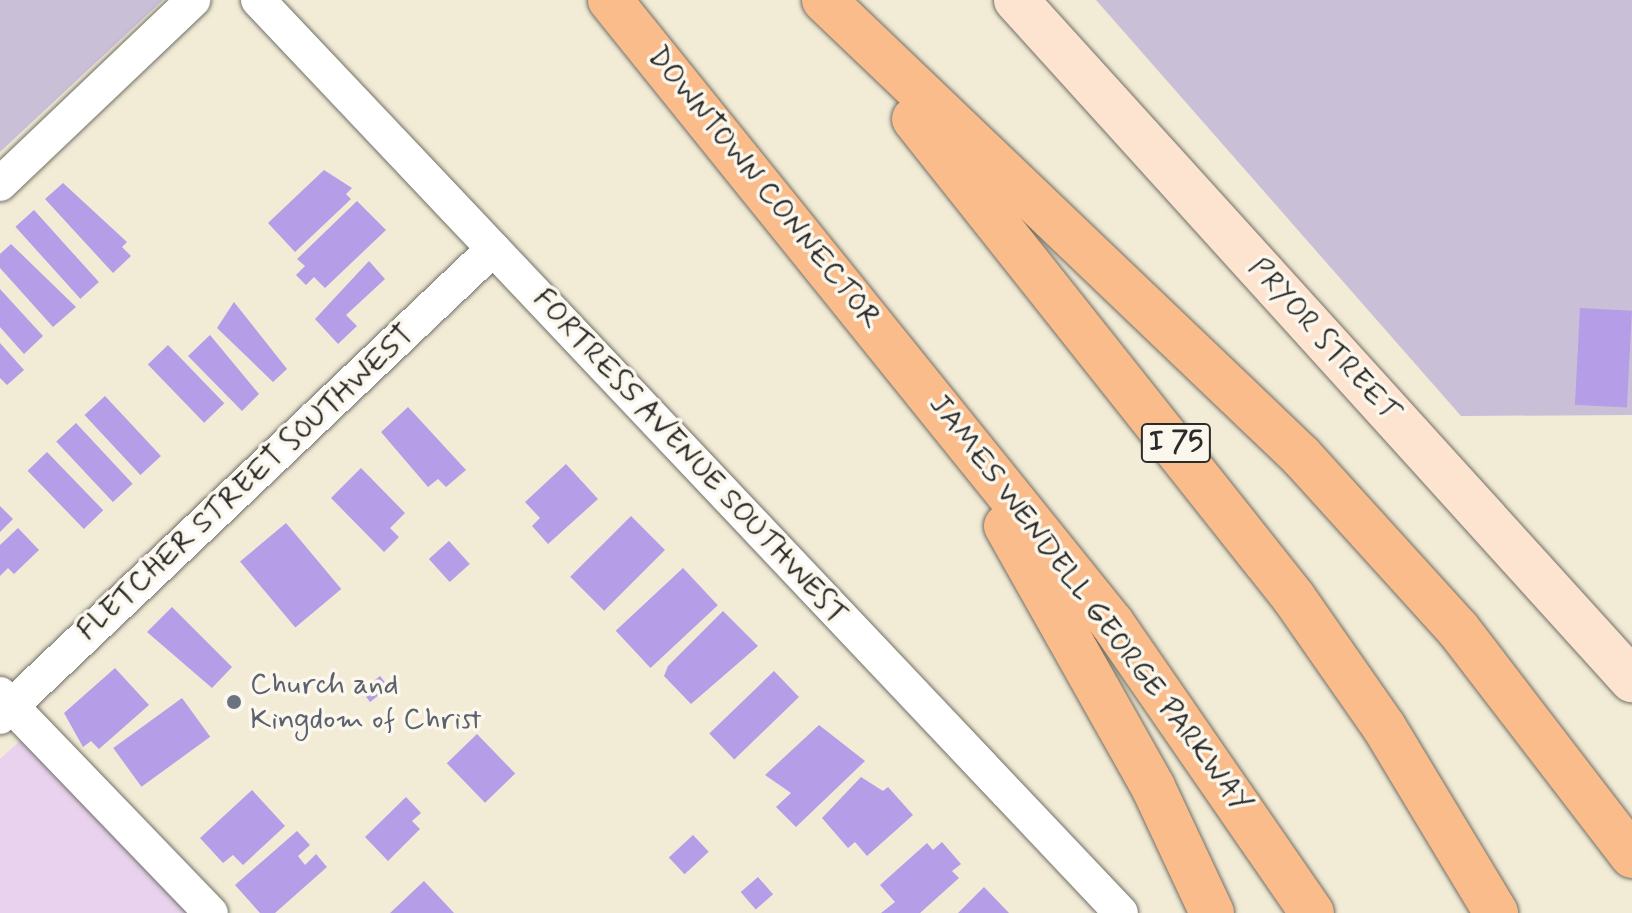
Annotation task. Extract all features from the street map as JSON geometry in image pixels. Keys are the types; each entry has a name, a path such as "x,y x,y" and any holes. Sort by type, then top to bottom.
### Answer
{"highway":[{"name":"DOWNTOWN CONNECTOR","path":"610,0 917,377"},
{"name":"I 75","path":"818,0 1294,598 1384,727 1496,913"},
{"path":"824,0 1301,456 1458,629 1632,856"},
{"path":"917,377 1071,637 1212,913"},
{"name":"JAMES WENDELL GEORGE PARKWAY","path":"917,377 1112,623 1312,913"}],"main road":[{"name":"PRYOR STREET","path":"1016,0 1632,680"}],"street":[{"path":"0,184 193,0"},
{"name":"FORTRESS AVENUE SOUTHWEST","path":"258,0 1121,913"},
{"name":"FLETCHER STREET SOUTHWEST","path":"4,705 493,249"},
{"path":"4,705 211,913"}],"shaded area":[{"path":"0,0 163,0 0,152"},
{"path":"1096,0 1632,0 1632,415 1461,416"},
{"path":"35,727 208,913 0,913 0,759"}],"building":[{"path":"324,170 352,188 346,194 351,199 295,252 268,223"},
{"path":"63,183 127,242 122,247 131,256 113,273 45,199"},
{"path":"357,201 386,230 325,288 314,277 306,285 296,275 305,266 297,259"},
{"path":"34,210 99,282 80,299 15,227"},
{"path":"11,244 76,307 53,327 0,268 0,254"},
{"path":"369,261 385,279 346,315 357,326 338,344 315,319"},
{"path":"0,289 43,336 24,354 0,327"},
{"path":"234,302 287,369 273,382 217,328"},
{"path":"1580,308 1632,311 1627,408 1575,405"},
{"path":"210,335 259,394 242,411 188,356"},
{"path":"0,343 24,370 7,385 0,378"},
{"path":"168,345 224,403 204,423 148,364"},
{"path":"105,396 161,456 140,475 85,415"},
{"path":"408,407 466,470 446,487 438,479 428,487 381,432"},
{"path":"76,423 133,484 113,502 56,441"},
{"path":"47,452 103,510 84,529 28,471"},
{"path":"566,464 598,499 548,544 532,526 540,518 525,502"},
{"path":"361,468 405,513 390,528 399,537 384,552 331,498"},
{"path":"0,506 13,519 0,532"},
{"path":"631,516 665,550 604,611 570,577"},
{"path":"286,523 341,589 295,627 240,562"},
{"path":"18,528 39,550 14,574 8,568 0,576 0,545"},
{"path":"449,541 470,564 450,582 429,559"},
{"path":"683,568 718,605 650,668 616,631"},
{"path":"172,607 232,667 212,688 147,632"},
{"path":"723,611 758,646 691,704 664,676 668,666"},
{"path":"115,668 149,705 99,749 91,741 83,747 64,713"},
{"path":"774,671 799,697 734,759 709,734"},
{"path":"380,676 389,687 370,702 361,691"},
{"path":"182,698 210,737 141,787 113,748"},
{"path":"819,725 865,761 796,827 776,807 791,793 765,775"},
{"path":"477,734 515,774 485,803 447,763"},
{"path":"861,777 883,791 888,787 913,815 867,856 855,842 848,848 822,818"},
{"path":"252,790 285,826 243,865 233,855 223,863 200,838"},
{"path":"406,797 421,813 412,821 420,829 388,861 365,837"},
{"path":"297,831 310,845 298,856 305,865 316,854 327,867 275,913 260,913 235,885"},
{"path":"693,835 709,852 685,874 669,858"},
{"path":"942,842 961,864 952,871 959,878 920,913 881,913 895,902 880,885 927,843 933,850"},
{"path":"758,877 773,894 756,909 741,892"},
{"path":"424,881 454,913 390,913"},
{"path":"984,887 1009,913 958,913"}],"place":[{"name":"Church and Kingdom of Christ","path":"234,702"}]}
